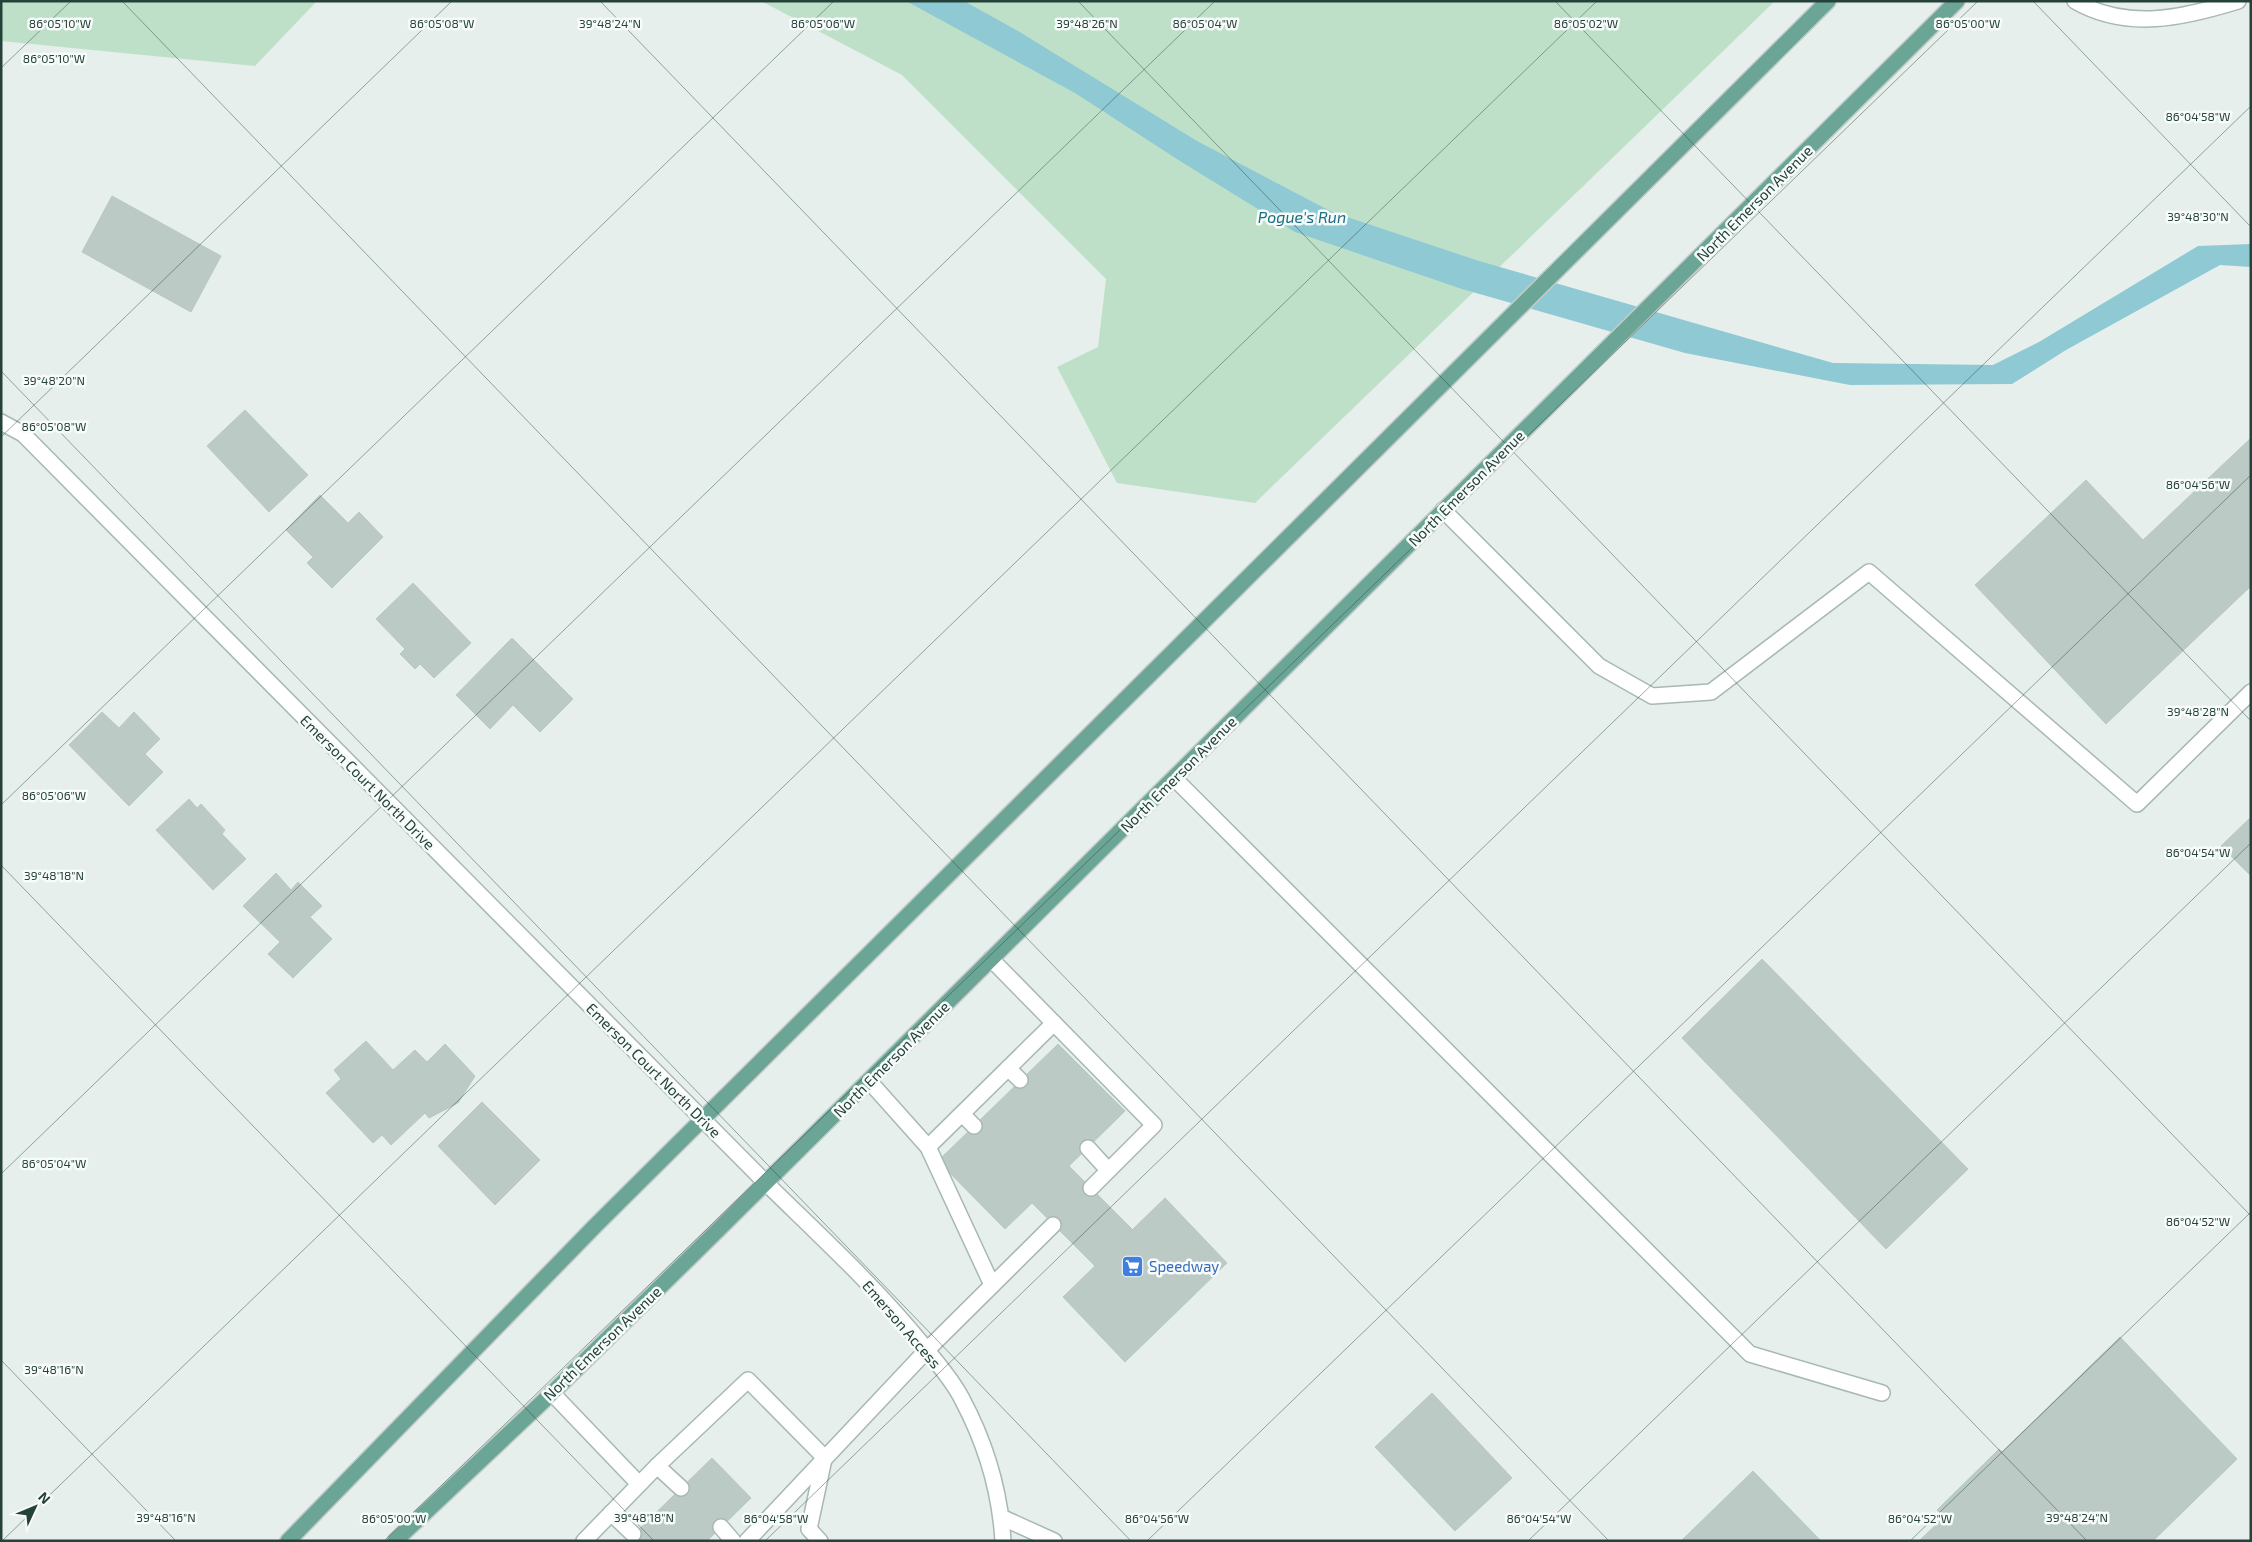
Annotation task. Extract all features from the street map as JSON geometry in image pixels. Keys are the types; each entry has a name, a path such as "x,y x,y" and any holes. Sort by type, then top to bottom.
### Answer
{"main road":[{"path":"288,1541 501,1321 1828,1"},
{"name":"North Emerson Avenue","path":"395,1541 552,1393 766,1183 1957,1"}],"street":[{"path":"2075,1 2088,9 2110,16 2152,20 2199,13 2238,1"},
{"name":"Emerson Court North Drive","path":"1,422 23,434 703,1120 732,1147"},
{"path":"1443,510 1599,666 1652,696 1711,692 1869,572 2137,804 2251,692"},
{"path":"1174,778 1750,1354 1882,1393"},
{"path":"991,959 1154,1125 1091,1188"},
{"path":"928,1147 1054,1023"},
{"path":"1008,1068 1020,1080"},
{"path":"869,1081 928,1147 992,1285"},
{"path":"962,1114 974,1126"},
{"name":"Emerson Access","path":"732,1147 862,1277 927,1350 962,1398 980,1435 993,1475 1001,1517 1003,1541"},
{"path":"1088,1148 1108,1170"},
{"path":"747,1541 927,1350 1054,1225"},
{"path":"584,1541 657,1466 748,1380 824,1458"},
{"path":"552,1393 639,1484"},
{"path":"820,1541 809,1529 824,1458"},
{"path":"657,1466 681,1488"},
{"path":"611,1513 634,1534"},
{"path":"1001,1517 1054,1541"},
{"path":"721,1527 733,1541"}],"green space":[{"path":"1,1 317,1 255,66 1,41"},
{"path":"761,1 1775,1 1255,503 1117,483 1057,367 1098,347 1106,279 902,75"}],"water":[{"name":"Pogue's Run","path":"906,1 964,1 1018,31 1197,141 1332,212 1479,261 1833,363 1993,365 2039,342 2198,246 2251,244 2251,267 2220,265 2066,350 2012,384 1850,385 1685,353 1462,289 1295,232 1075,93"}],"building":[{"path":"112,196 221,256 191,312 82,252"},
{"path":"245,410 308,475 269,512 207,446"},
{"path":"2251,438 2251,586 2106,724 1975,585 2086,480 2143,540"},
{"path":"320,495 348,523 359,512 383,537 332,588 307,563 313,557 286,530"},
{"path":"413,583 471,643 434,678 420,664 415,669 400,654 405,649 376,619"},
{"path":"512,638 573,699 540,732 513,705 490,729 456,695"},
{"path":"102,712 119,728 134,712 160,739 145,754 163,772 129,806 69,745"},
{"path":"189,799 197,808 201,804 225,830 222,834 246,859 213,890 156,830"},
{"path":"2251,817 2251,876 2221,846"},
{"path":"276,873 291,890 298,882 322,906 310,917 332,939 293,978 268,954 280,942 243,906"},
{"path":"1762,959 1968,1169 1886,1249 1682,1038"},
{"path":"366,1041 393,1070 415,1050 427,1062 445,1044 475,1076 458,1103 429,1118 425,1113 391,1145 382,1135 373,1143 326,1093 341,1079 334,1070"},
{"path":"1058,1044 1125,1111 1069,1166 1134,1231 1097,1268 1032,1203 1005,1229 938,1161"},
{"path":"482,1102 540,1160 495,1205 438,1146"},
{"path":"1165,1198 1227,1263 1125,1362 1063,1297"},
{"path":"2120,1337 2237,1459 2153,1541 1919,1541 1944,1517 1937,1510 1999,1449 2002,1452"},
{"path":"1432,1393 1512,1478 1455,1531 1375,1447"},
{"path":"712,1458 751,1498 707,1541 627,1541"},
{"path":"1753,1471 1821,1541 1681,1541"}],"place":[{"name":"Speedway","path":"1133,1266"}]}
